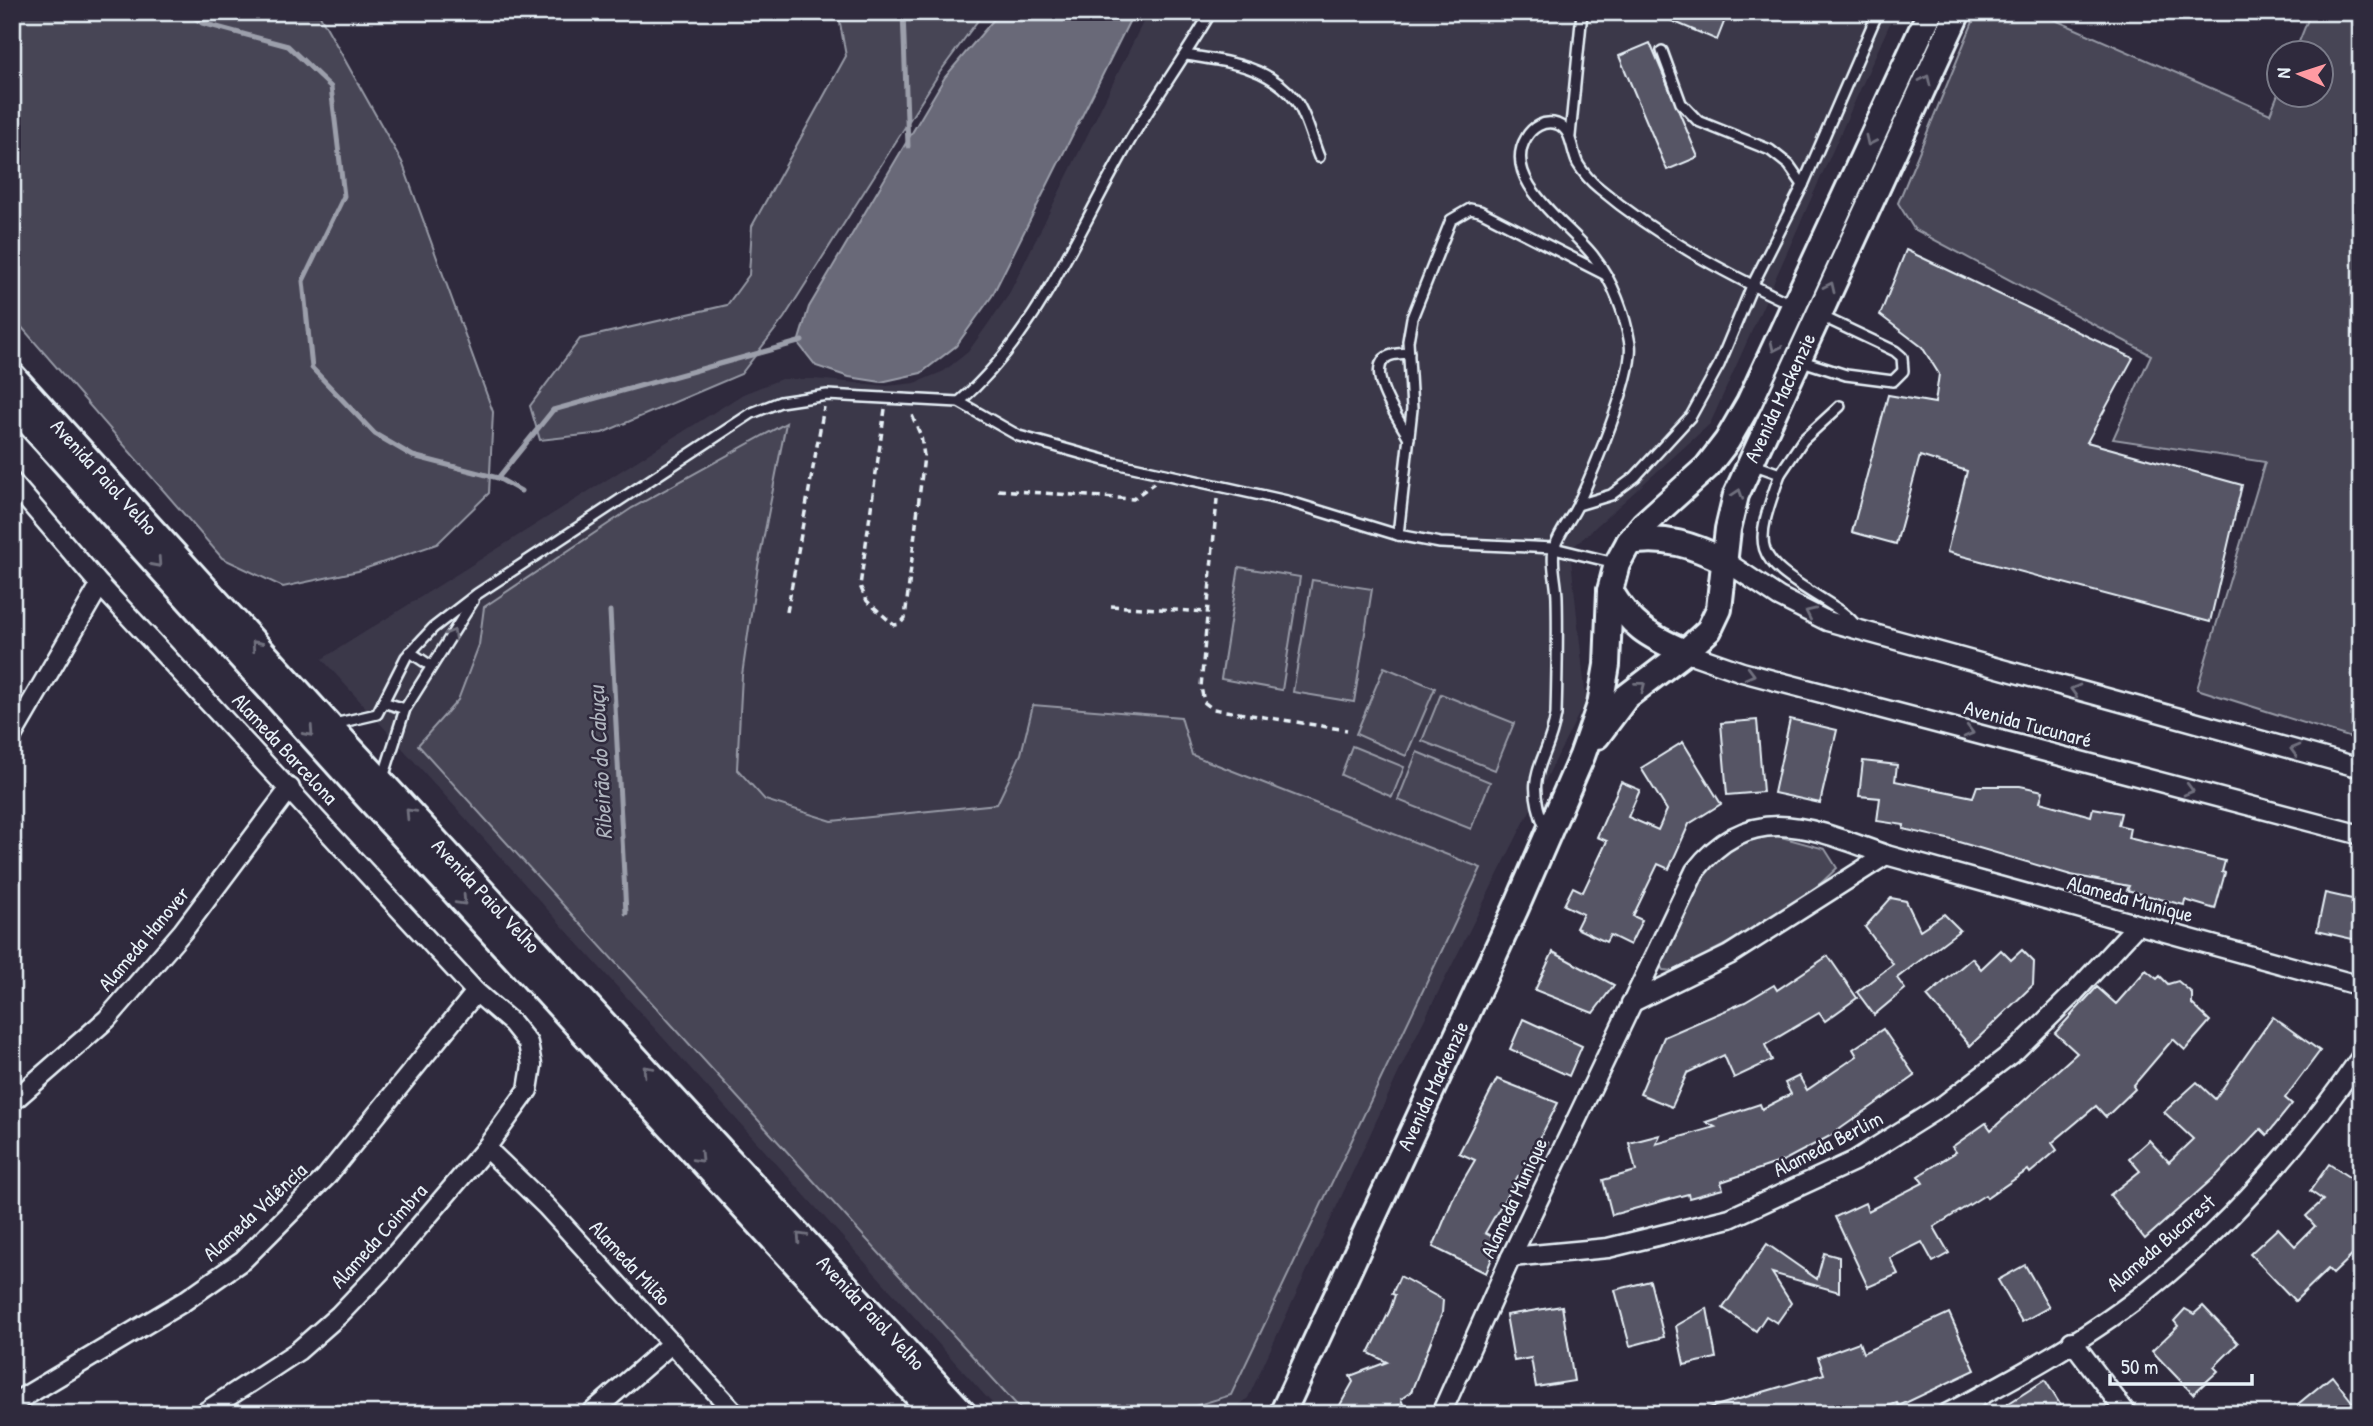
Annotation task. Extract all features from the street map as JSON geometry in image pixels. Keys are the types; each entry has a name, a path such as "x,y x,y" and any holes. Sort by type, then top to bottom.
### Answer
{"main road":[{"name":"Avenida Mackenzie","path":"1282,1414 1582,756 1600,705 1607,666 1610,590 1623,553 1663,505 1705,469 1727,442 1749,403 1930,12"},
{"name":"Avenida Mackenzie","path":"1582,756 1626,697 1709,630 1719,609 1736,495 1958,12"},
{"name":"Avenida Paiol Velho","path":"12,375 382,783 964,1414"},
{"name":"Avenida Paiol Velho","path":"12,404 375,806 934,1414"},
{"path":"1623,553 1650,538 1678,541 1725,561"},
{"path":"1610,590 1624,614 1638,629 1685,652"}],"street":[{"name":"Alameda Barcelona","path":"12,482 100,585 476,992 512,1023 528,1043"},
{"path":"1725,561 1802,610 1858,631 2361,768"},
{"path":"12,736 100,585"},
{"name":"Avenida Tucunaré","path":"1685,652 1742,672 2361,835"},
{"name":"Alameda Hanover","path":"12,1102 107,1018 183,930 290,788"},
{"name":"Alameda Munique","path":"1441,1414 1511,1257 1695,871 1711,850 1741,831 1762,825 1789,825 1886,855 2361,986"},
{"path":"1632,1003 1729,955 1886,855"},
{"name":"Alameda Berlim","path":"1511,1257 1608,1248 1730,1218 1854,1161 1945,1104 2016,1050 2137,925"},
{"name":"Alameda Valência","path":"12,1404 183,1302 243,1260 326,1177 476,992"},
{"name":"Alameda Coimbra","path":"202,1414 298,1351 339,1315 381,1271 486,1148 527,1090 532,1065 528,1043"},
{"name":"Alameda Bucarest","path":"1946,1414 2072,1341 2141,1295 2216,1228 2281,1163 2361,1057"},
{"name":"Alameda Milão","path":"486,1148 546,1206 736,1414"},
{"path":"2072,1341 2127,1414"},
{"path":"590,1414 672,1343"}],"lane":[{"path":"959,402 988,377 1073,250 1128,143 1211,12"},
{"path":"1582,12 1570,136 1577,162 1587,179 1634,218 1752,286 1794,306"},
{"path":"1578,505 1611,495 1636,477 1691,416 1719,365 1752,286 1803,185 1878,12"},
{"path":"1662,51 1682,103 1698,121 1770,150 1789,164 1803,185"},
{"path":"1186,55 1234,63 1275,80 1297,102 1319,157"},
{"path":"1548,835 1534,790 1537,770 1554,730 1556,715 1558,597 1554,548 1578,505 1623,383 1630,347 1616,292 1595,257 1549,210 1520,171 1519,156 1531,129 1546,122 1559,125 1570,136"},
{"path":"1398,535 1412,409 1409,353 1412,318 1447,228 1460,212 1470,209 1480,211 1605,275"},
{"path":"1797,359 1874,381 1893,382 1903,371 1902,357 1895,351 1818,314"},
{"path":"1409,353 1388,356 1381,363 1379,374 1382,388 1409,438"},
{"path":"329,725 374,716 410,652 433,628 477,594 752,413 791,399 827,395 959,402 1019,436 1162,473 1287,501 1398,535 1440,543 1623,553"},
{"path":"1840,406 1802,440 1780,474 1762,526 1765,552 1780,573 1850,618 1858,631"},
{"path":"1750,463 1780,474"},
{"path":"382,783 405,709 477,594"},
{"path":"410,652 432,666"},
{"path":"383,702 405,709"}],"path":[{"path":"786,612 827,395"},
{"path":"887,397 860,586 867,601 894,625 900,624 905,618 924,456 921,436 904,398"},
{"path":"998,490 1133,499 1151,488 1162,473"},
{"path":"1218,486 1201,687 1204,702 1213,709 1347,730"},
{"path":"1111,606 1207,612"}],"shaded area":[{"path":"12,12 318,12 402,162 493,412 489,493 437,544 358,571 283,587 222,558 12,316"},
{"path":"838,12 984,12 940,72 784,318 741,374 602,433 540,440 530,406 580,339 727,305 749,275 752,226 846,56"},
{"path":"1148,12 1895,12 1710,424 1570,550 1586,700 1411,1046 1248,1398 1229,1414 1005,1414 989,1400 322,659 743,394 781,379 815,379 887,386 915,383 944,371 968,352 1008,296"},
{"path":"1977,12 2037,12 2270,114 2272,108 2334,108 2334,38 2301,38 2311,12 2361,12 2361,741 2197,689 2265,462 2113,439 2151,355 1914,229 1898,203"},
{"path":"786,423 758,566 742,675 737,769 765,800 832,821 997,804 1021,754 1033,705 1181,717 1192,755 1481,868 1231,1395 1169,1414 1025,1414 418,745 458,700 479,645 484,607 632,508"},
{"path":"1239,567 1300,577 1282,690 1221,679"},
{"path":"1312,580 1372,589 1354,702 1293,692"},
{"path":"1384,667 1435,688 1406,756 1356,734"},
{"path":"1441,694 1514,723 1495,770 1422,741"},
{"path":"1352,746 1404,767 1392,797 1341,775"},
{"path":"1417,752 1490,782 1471,829 1398,800"},
{"path":"1763,832 1825,849 1837,868 1800,899 1760,926 1673,971 1663,970 1658,963 1701,872 1713,857"}],"water":[{"path":"1000,12 1134,12 992,296 956,346 921,373 881,382 849,377 816,366 798,343 809,307 945,77"}],"building":[{"path":"1651,12 1728,12 1717,40"},
{"path":"1650,43 1698,157 1667,170 1619,56"},
{"path":"1906,250 2133,358 2087,442 2242,485 2210,622 1947,552 1967,471 1920,456 1896,544 1852,532 1888,395 1935,403 1939,374 1922,347 1880,315"},
{"path":"1790,719 1837,730 1820,803 1774,793"},
{"path":"1757,720 1763,792 1727,795 1721,723"},
{"path":"1683,742 1721,804 1689,824 1669,869 1658,864 1633,916 1642,920 1630,945 1610,935 1606,942 1576,928 1583,914 1564,905 1573,887 1583,892 1607,841 1597,837 1621,782 1640,790 1628,817 1658,830 1667,810 1641,768"},
{"path":"1863,761 1897,765 1895,781 1973,797 1977,786 2020,786 2043,791 2040,802 2091,816 2093,808 2121,813 2118,825 2130,828 2128,838 2225,861 2222,872 2225,873 2215,909 2185,900 2184,905 2164,900 2127,890 2129,886 2071,875 1952,840 1903,829 1904,825 1877,821 1880,798 1859,796"},
{"path":"2325,893 2361,901 2361,941 2317,931"},
{"path":"1891,898 1906,901 1920,930 1944,914 1960,930 1897,978 1905,989 1874,1015 1857,992 1893,964 1865,927"},
{"path":"2001,950 2011,960 2022,950 2034,962 2033,985 1970,1046 1927,996 1972,958 1981,969"},
{"path":"1553,952 1614,985 1593,1013 1535,990"},
{"path":"1828,956 1857,998 1825,1021 1819,1013 1765,1045 1772,1060 1734,1078 1724,1055 1687,1073 1672,1107 1640,1094 1664,1037 1745,1002 1774,985 1777,990"},
{"path":"2146,970 2157,979 2160,976 2168,984 2178,981 2192,993 2192,1004 2210,1021 2185,1050 2173,1039 2133,1086 2135,1089 2106,1117 2096,1106 2052,1143 2057,1150 2030,1173 2028,1170 1987,1198 1985,1195 1934,1227 1949,1253 1933,1262 1922,1242 1890,1258 1898,1274 1868,1287 1835,1217 1865,1203 1868,1211 1923,1183 1918,1176 1956,1152 1952,1147 1986,1123 1991,1130 2077,1053 2055,1033 2097,987 2116,1004"},
{"path":"2273,1017 2320,1051 2285,1098 2292,1104 2267,1135 2261,1129 2218,1174 2145,1239 2110,1195 2140,1171 2129,1158 2149,1140 2169,1162 2193,1139 2164,1112 2197,1082 2215,1099"},
{"path":"1523,1019 1582,1046 1569,1076 1510,1049"},
{"path":"1883,1029 1915,1076 1830,1136 1783,1161 1721,1182 1723,1189 1689,1198 1688,1194 1612,1215 1603,1180 1636,1171 1629,1143 1660,1135 1656,1144 1715,1127 1706,1122 1760,1104 1762,1109 1791,1094 1785,1083 1799,1076 1807,1090 1857,1056 1853,1049"},
{"path":"1497,1079 1558,1103 1539,1140 1548,1143 1525,1179 1518,1176 1485,1233 1499,1240 1486,1273 1433,1247 1455,1194 1475,1160 1459,1153"},
{"path":"2329,1164 2361,1185 2361,1247 2333,1274 2328,1269 2295,1301 2250,1254 2278,1228 2295,1246 2315,1226 2306,1216 2323,1200 2310,1191"},
{"path":"1767,1244 1817,1279 1824,1253 1839,1257 1839,1292 1772,1273 1791,1303 1777,1323 1766,1316 1756,1331 1723,1308"},
{"path":"2025,1265 2049,1307 2022,1322 1998,1280"},
{"path":"1400,1276 1443,1300 1442,1313 1411,1392 1401,1399 1403,1404 1368,1414 1335,1414 1353,1382 1350,1376 1387,1362 1369,1353 1390,1310 1395,1295 1392,1294"},
{"path":"1650,1281 1664,1337 1630,1346 1615,1290"},
{"path":"1562,1306 1574,1381 1536,1387 1531,1358 1514,1361 1506,1315"},
{"path":"2203,1306 2238,1343 2214,1367 2218,1371 2193,1394 2152,1351 2178,1326 2174,1321 2185,1309 2194,1314"},
{"path":"1707,1308 1716,1358 1684,1365 1676,1326"},
{"path":"1949,1313 1975,1370 1899,1406 1897,1403 1867,1414 1703,1414 1702,1410 1824,1374 1818,1357 1859,1342 1863,1353"},
{"path":"2332,1376 2357,1408 2349,1414 2305,1414 2298,1404"},
{"path":"2045,1380 2066,1414 1992,1414"}],"waterway":[{"name":"Ribeirão do Cabuçu","path":"187,12 202,23 288,46 331,87 344,196 303,281 312,368 375,434 413,456 498,478 521,491"},
{"path":"903,12 908,146"},
{"path":"498,478 553,410 802,341"},
{"name":"Ribeirão do Cabuçu","path":"610,611 626,913"}]}
